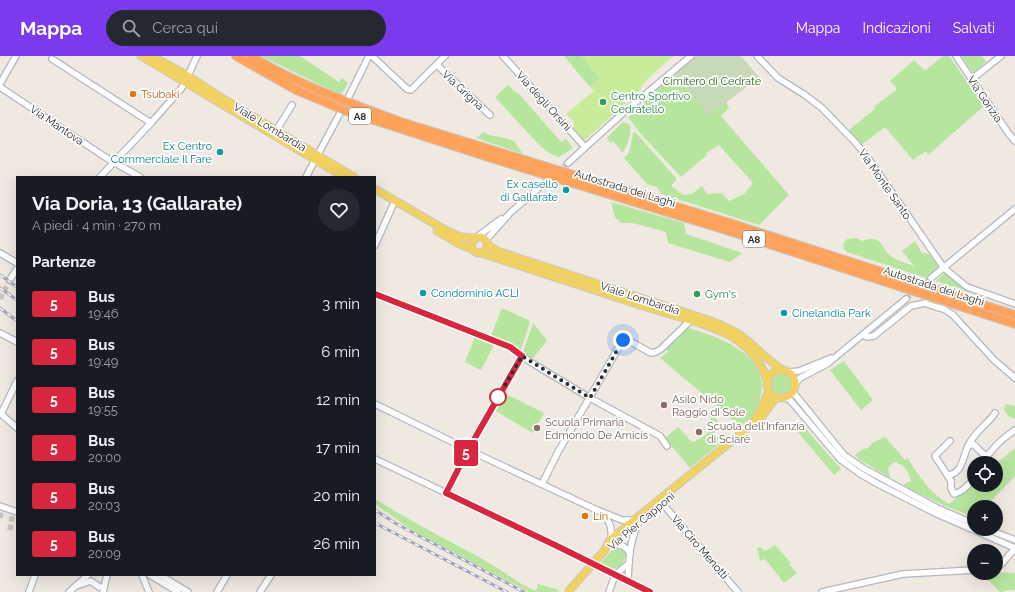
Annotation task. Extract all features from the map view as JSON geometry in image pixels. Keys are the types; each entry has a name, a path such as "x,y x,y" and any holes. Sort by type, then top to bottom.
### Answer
{"highway":[{"name":"Autostrada dei Laghi","path":"236,56 296,90 346,111 484,156 729,231 1015,324"},
{"name":"Autostrada dei Laghi","path":"251,56 299,82 349,103 401,122 733,224 1015,314"}],"main road":[{"path":"141,56 186,79"},
{"path":"152,56 186,79"},
{"name":"Viale Lombardia","path":"186,79 276,131 343,176"},
{"name":"Viale Lombardia","path":"186,79 316,158 352,176"},
{"path":"376,190 454,235 476,238 481,237 487,243 486,250 481,253 477,253 376,196"},
{"path":"472,249 472,241 476,238"},
{"name":"Viale Lombardia","path":"487,243 497,251 729,329 743,337 771,363 786,371"},
{"name":"Viale Lombardia","path":"481,253 690,321 727,335 743,346 758,361 762,366 767,381"},
{"path":"786,371 793,376 796,384 793,392 787,397 780,398 769,391 767,381 773,373 786,371"},
{"name":"Via Pier Capponi","path":"568,592 612,542 750,426 758,415 769,391"},
{"name":"Via Pier Capponi","path":"636,521 662,503 754,428 775,399 780,398"}],"street":[{"path":"0,84 15,56"},
{"path":"101,176 151,123 186,79 197,56"},
{"path":"349,96 371,56 407,89 411,90 445,56"},
{"name":"Via degli Orsini","path":"503,56 585,147"},
{"path":"568,163 691,56"},
{"name":"Via Monte Santo","path":"757,56 778,78 808,97 822,108 854,140 944,268 967,287 1015,304"},
{"name":"Via Gorizia","path":"956,56 1015,140"},
{"path":"972,79 1001,56"},
{"path":"52,59 151,123"},
{"name":"Via Grigna","path":"437,65 490,114"},
{"name":"Via Mantova","path":"0,87 114,162 138,176"},
{"path":"276,131 292,105"},
{"path":"307,176 339,115"},
{"path":"476,238 510,213 546,182"},
{"path":"376,243 393,205"},
{"path":"931,278 1015,209"},
{"path":"487,243 510,213"},
{"path":"0,253 16,262"},
{"path":"11,278 16,270"},
{"path":"376,294 510,347 590,398 660,436 667,446"},
{"path":"796,384 800,378 827,364 906,298"},
{"path":"863,335 867,337 874,336 915,304 930,305 944,309 953,315 994,360 1015,378"},
{"path":"542,484 558,452 623,340 626,339 651,352 656,352 690,321"},
{"path":"0,333 16,341"},
{"path":"446,493 468,450 522,356"},
{"path":"786,371 799,371 833,358"},
{"path":"16,383 0,413 16,427"},
{"path":"793,392 844,455 869,472 937,508 967,521"},
{"path":"780,398 790,400 840,459 859,473 1004,550 1015,549"},
{"path":"376,404 468,450 597,510 622,520 636,521 630,554 628,581"},
{"path":"948,475 953,475 960,469 971,439 995,413"},
{"path":"968,446 973,444 977,447 981,454 987,456 996,444 1015,430"},
{"path":"950,441 935,456 948,475 954,494 958,493 967,486"},
{"path":"376,459 650,592"},
{"name":"Via Ciro Menotti","path":"662,503 738,592"},
{"path":"0,506 16,512"},
{"path":"597,510 611,524 612,542 627,548 630,554"},
{"path":"1003,535 1015,540"},
{"path":"1004,550 1015,549"},
{"path":"1003,563 1004,550"},
{"path":"609,592 615,575 629,563"},
{"path":"822,592 903,574 967,570"},
{"path":"29,592 35,576"},
{"path":"69,592 86,576"},
{"path":"76,586 91,582 103,590 107,576"},
{"path":"142,576 149,592"},
{"path":"152,576 178,592"},
{"path":"162,576 188,592"},
{"path":"217,592 225,576"},
{"path":"260,592 270,576"}],"green space":[{"path":"261,56 300,56 339,82 342,78 348,83 341,95"},
{"path":"564,56 582,56 600,79 590,87"},
{"name":"Centro Sportivo Cedratello","path":"582,56 674,56 650,76 641,89 585,140 583,140 572,126 575,123 566,114 594,91 590,87 600,79"},
{"name":"Cimitero di Cedrate","path":"697,56 741,56 759,77 709,116 674,75"},
{"path":"943,56 949,56 984,106 928,155 926,151 913,160 885,127 861,145 848,131 875,109 874,107 897,89 890,81 914,60 926,70"},
{"path":"961,56 982,56 986,62 973,73"},
{"path":"674,75 709,115 726,102 729,108 721,116 789,195 759,225 661,194 657,187 647,184 624,158 629,153 633,133 635,132 676,178 671,186 683,195 692,194 702,186 707,194 722,193 729,201 744,194 753,183 719,145 706,153 707,155 681,177 641,134 628,117"},
{"path":"508,85 519,94 561,142 566,139 573,148 559,157 549,153 541,147 495,97"},
{"path":"623,122 629,124 630,131 629,139 623,153 613,141 610,143 607,138"},
{"path":"484,132 489,135 514,141 523,154 476,138"},
{"path":"611,202 684,223 686,234 742,253 730,262 668,243 666,232 633,223 621,223 615,217"},
{"path":"857,238 861,241 874,239 881,243 892,257 914,266 902,251 915,241 922,253 929,254 937,264 940,265 926,278 847,252 844,249 843,244 847,239"},
{"path":"946,272 969,292 936,281"},
{"path":"502,308 530,321 521,350 509,343 491,336"},
{"path":"533,323 547,341 532,359 523,352"},
{"path":"688,328 713,336 739,349 757,368 761,380 761,394 754,414 740,427 660,358 668,352 666,349"},
{"path":"475,337 494,345 481,370 465,362"},
{"path":"844,361 873,400 861,410 830,370"},
{"path":"781,374 788,377 791,384 788,391 781,394 774,391 771,384 774,377"},
{"path":"504,393 544,413 533,433 494,410"},
{"path":"1006,404 1015,406 1015,419 1006,414 1004,408"},
{"path":"709,412 714,414 718,423 714,434 723,441 690,468 665,438 678,427 692,442 701,438 707,434 712,425"},
{"path":"803,426 841,469 834,475 797,431"},
{"path":"885,437 905,460 908,458 920,478 930,489 949,504 967,490 967,492 1000,492 992,500 967,500 967,514 945,506 906,487 904,484 911,481 909,474 903,466 894,462 888,468 890,478 860,460 855,455 863,449 868,448 872,443"},
{"path":"1015,448 1015,476 1003,488 1003,458"},
{"path":"376,500 415,523 484,560 529,588 536,591 538,584 559,590 558,592 529,592 413,531 376,505"},
{"path":"775,545 791,563 789,564 797,573 784,583 765,559 760,561 757,548 760,547 765,551"},
{"path":"618,547 625,550 626,553 625,559 621,565 612,569 600,564 614,548"},
{"path":"1003,572 1015,573 1015,590 1000,592 988,580 1003,580"}],"tunnel":[{"path":"557,172 568,163"},
{"path":"0,299 11,278"},
{"path":"906,299 931,278"},
{"path":"0,518 2,506"},
{"path":"10,530 13,510"}],"railway":[{"path":"0,275 16,286"},
{"path":"0,288 16,299"},
{"path":"0,308 16,320"},
{"path":"376,511 395,523 524,592"},
{"path":"376,524 507,592"}],"bus line":[{"name":"5","path":"376,294 510,347 522,356 468,450 446,493 650,592"}],"place":[{"name":"Tsubaki","path":"133,94"},
{"name":"Centro Sportivo Cedratello","path":"603,102"},
{"name":"Ex Centro Commerciale Il Fare","path":"220,152"},
{"name":"Ex casello di Gallarate","path":"566,190"},
{"name":"Condominio ACLI","path":"423,293"},
{"name":"Gym's","path":"697,294"},
{"name":"Cinelandia Park","path":"784,313"},
{"name":"Asilo Nido Raggio di Sole","path":"664,405"},
{"name":"Scuola Primaria Edmondo De Amicis","path":"537,428"},
{"name":"Scuola dell'Infanzia di Sciarè","path":"699,432"},
{"name":"Lin","path":"585,516"}],"route":[{"path":"498,397 522,356 590,398 623,340"}]}
